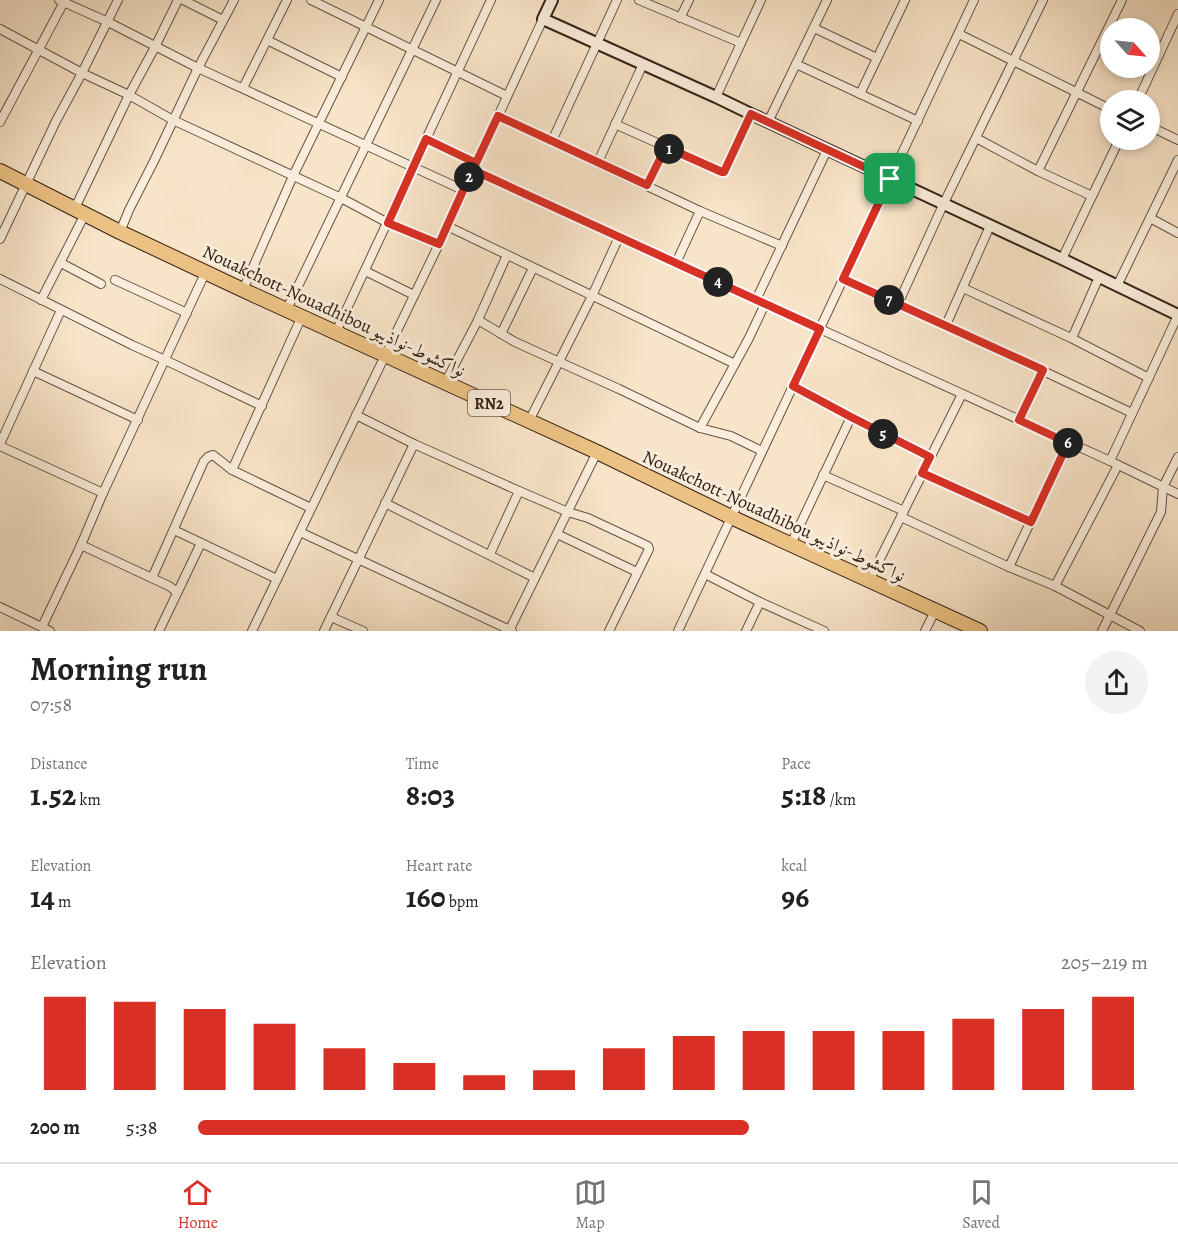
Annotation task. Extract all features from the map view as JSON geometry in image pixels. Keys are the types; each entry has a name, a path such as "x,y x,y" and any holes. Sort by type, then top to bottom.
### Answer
{"highway":[{"name":"Nouakchott-Nouadhibou نواكشوط-نواذيبو","path":"0,172 243,290 980,631"}],"street":[{"path":"0,239 56,121 118,0"},
{"path":"41,300 61,262 129,95 178,0"},
{"path":"183,0 223,20"},
{"path":"120,232 198,68 234,0"},
{"path":"243,88 287,0"},
{"path":"311,0 507,96"},
{"path":"243,290 293,176 379,0"},
{"path":"287,309 436,0"},
{"path":"336,332 491,0"},
{"path":"252,631 439,244 552,0"},
{"path":"552,141 617,0"},
{"path":"639,0 741,43"},
{"path":"680,18 689,0"},
{"path":"716,97 761,0"},
{"path":"860,94 905,0"},
{"path":"678,631 974,0"},
{"path":"898,304 1043,0"},
{"path":"1038,171 1122,0"},
{"path":"0,122 39,50 62,1 198,68 463,190"},
{"path":"768,123 825,1"},
{"path":"1143,90 1178,14"},
{"path":"543,19 716,97 1178,315 1110,461"},
{"path":"814,28 877,58"},
{"path":"0,29 173,120 341,198 388,223 439,244"},
{"path":"958,34 1100,104"},
{"path":"267,40 342,77"},
{"path":"598,162 643,64"},
{"path":"796,64 918,121"},
{"path":"615,124 724,172 751,114"},
{"path":"498,116 700,211 782,246"},
{"path":"1160,131 1178,140"},
{"path":"976,138 1092,196"},
{"path":"426,139 474,166 619,237 1178,494"},
{"path":"647,185 666,147"},
{"path":"756,300 827,150"},
{"path":"1062,259 1114,150"},
{"path":"1117,286 1178,160"},
{"path":"676,263 700,211"},
{"path":"1150,218 1178,233"},
{"path":"447,226 735,364"},
{"path":"946,325 990,226"},
{"path":"529,421 619,237"},
{"path":"446,382 478,320 507,255"},
{"path":"61,262 101,284"},
{"path":"501,334 533,268"},
{"path":"0,607 46,629 103,493 206,272"},
{"path":"364,272 414,295"},
{"path":"1072,338 1099,278"},
{"path":"843,279 1132,412"},
{"path":"115,280 187,313"},
{"path":"0,281 262,406"},
{"path":"963,288 1072,338 1149,378"},
{"path":"700,428 765,304"},
{"path":"61,310 0,445 103,493"},
{"path":"232,470 302,316"},
{"path":"478,320 501,334 700,428 731,436 762,451"},
{"path":"1019,420 1043,370"},
{"path":"33,371 138,420"},
{"path":"793,386 930,457"},
{"path":"869,581 962,394"},
{"path":"356,415 414,444 648,546 649,549 609,631"},
{"path":"791,544 851,417"},
{"path":"1009,567 1068,443"},
{"path":"324,631 414,444"},
{"path":"300,532 510,631 597,452"},
{"path":"152,578 204,461 208,457 213,455 232,470 311,508"},
{"path":"1102,631 1161,512 1163,487 1178,457"},
{"path":"1055,586 1118,465"},
{"path":"922,473 1031,522"},
{"path":"824,475 1009,567 1055,586 1140,631"},
{"path":"490,554 519,491"},
{"path":"385,503 535,578"},
{"path":"174,530 277,579"},
{"path":"557,534 637,573"},
{"path":"159,631 201,543"},
{"path":"81,545 169,586 177,592"},
{"path":"705,574 824,631"},
{"path":"746,631 760,602"},
{"path":"925,631 935,611"},
{"path":"330,617 363,631"}],"route":[{"path":"890,179 751,114 724,172 666,147 647,185 498,116 473,170 463,190 439,244 388,223 426,139 476,163 473,170 820,329 793,386 930,457 922,473 1031,522 1068,443 1019,420 1043,370 843,279 890,179"}]}
